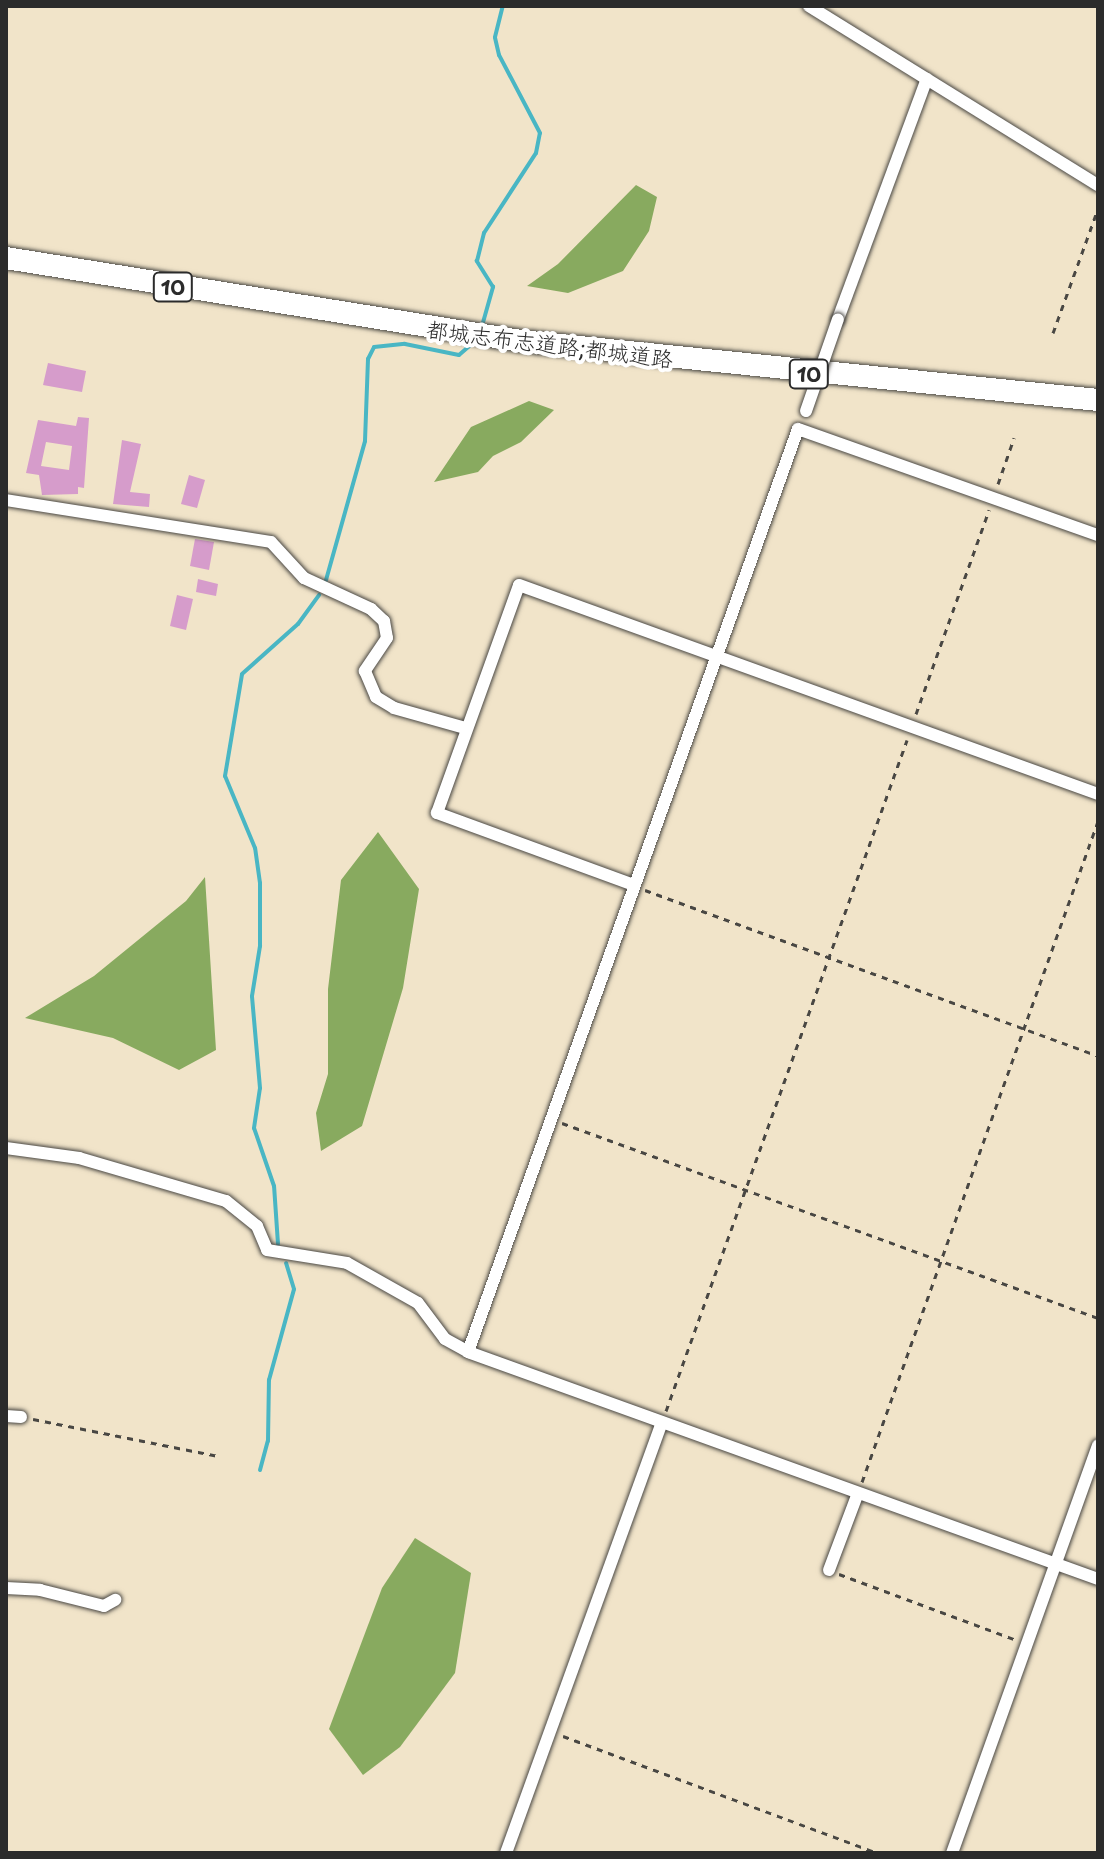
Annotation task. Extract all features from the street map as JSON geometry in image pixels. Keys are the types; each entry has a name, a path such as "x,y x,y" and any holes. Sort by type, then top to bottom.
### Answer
{"highway":[{"name":"都城志布志道路;都城道路","path":"6,258 339,315 521,341 1098,400"}],"street":[{"path":"809,6 1098,185"},
{"path":"468,1352 715,657 927,79"},
{"path":"798,429 1098,535"},
{"path":"6,500 271,542 304,578 371,609 384,621 387,638 365,671 376,697 394,708 465,728"},
{"path":"634,885 437,813 465,728 519,585 1098,794"},
{"path":"6,1148 79,1158 226,1201 257,1226 267,1250 318,1255 356,1267 418,1303 445,1339 468,1352 1098,1579"},
{"path":"6,1416 21,1417"},
{"path":"506,1853 662,1422"},
{"path":"952,1853 1098,1445"},
{"path":"829,1570 858,1493"},
{"path":"6,1588 40,1590 104,1606 115,1600"}],"path":[{"path":"1053,333 1098,209"},
{"path":"662,1422 1014,438"},
{"path":"858,1493 1098,821"},
{"path":"634,885 1098,1056"},
{"path":"551,1119 1098,1318"},
{"path":"21,1417 218,1456"},
{"path":"829,1570 1027,1645"},
{"path":"550,1732 878,1853"}],"green space":[{"path":"636,185 657,197 649,231 623,271 568,293 527,286 558,264"},
{"path":"529,401 554,410 521,442 493,456 478,472 434,482 471,427"},
{"path":"378,832 419,889 403,988 362,1126 321,1151 316,1113 328,1074 328,989 341,880"},
{"path":"205,877 216,1050 179,1070 113,1038 25,1018 94,976 186,901"},
{"path":"415,1538 471,1573 455,1673 400,1747 363,1775 329,1729 382,1588"}],"building":[{"path":"48,363 86,371 82,392 43,385"},
{"path":"78,417 89,418 84,488 78,487 78,494 42,495 39,475 26,473 38,420 76,426","holes":["46,442 72,446 69,470 41,466"]},
{"path":"122,440 141,444 130,492 150,494 149,507 113,504"},
{"path":"189,475 205,480 197,508 181,504"},
{"path":"195,539 214,542 209,570 190,566"},
{"path":"198,579 218,584 216,596 196,592"},
{"path":"177,595 193,599 186,630 170,626"}],"waterway":[{"path":"482,326 493,287 477,261 484,233 536,153 540,133 499,55 495,37 503,6"},
{"path":"326,580 365,441 368,359 374,347 405,344 459,355 475,341"},
{"path":"278,1244 274,1186 254,1128 260,1088 252,996 260,946 260,883 255,848 225,776 242,674 298,624 319,595"},
{"path":"260,1470 268,1441 269,1380 294,1289 286,1263"}]}
